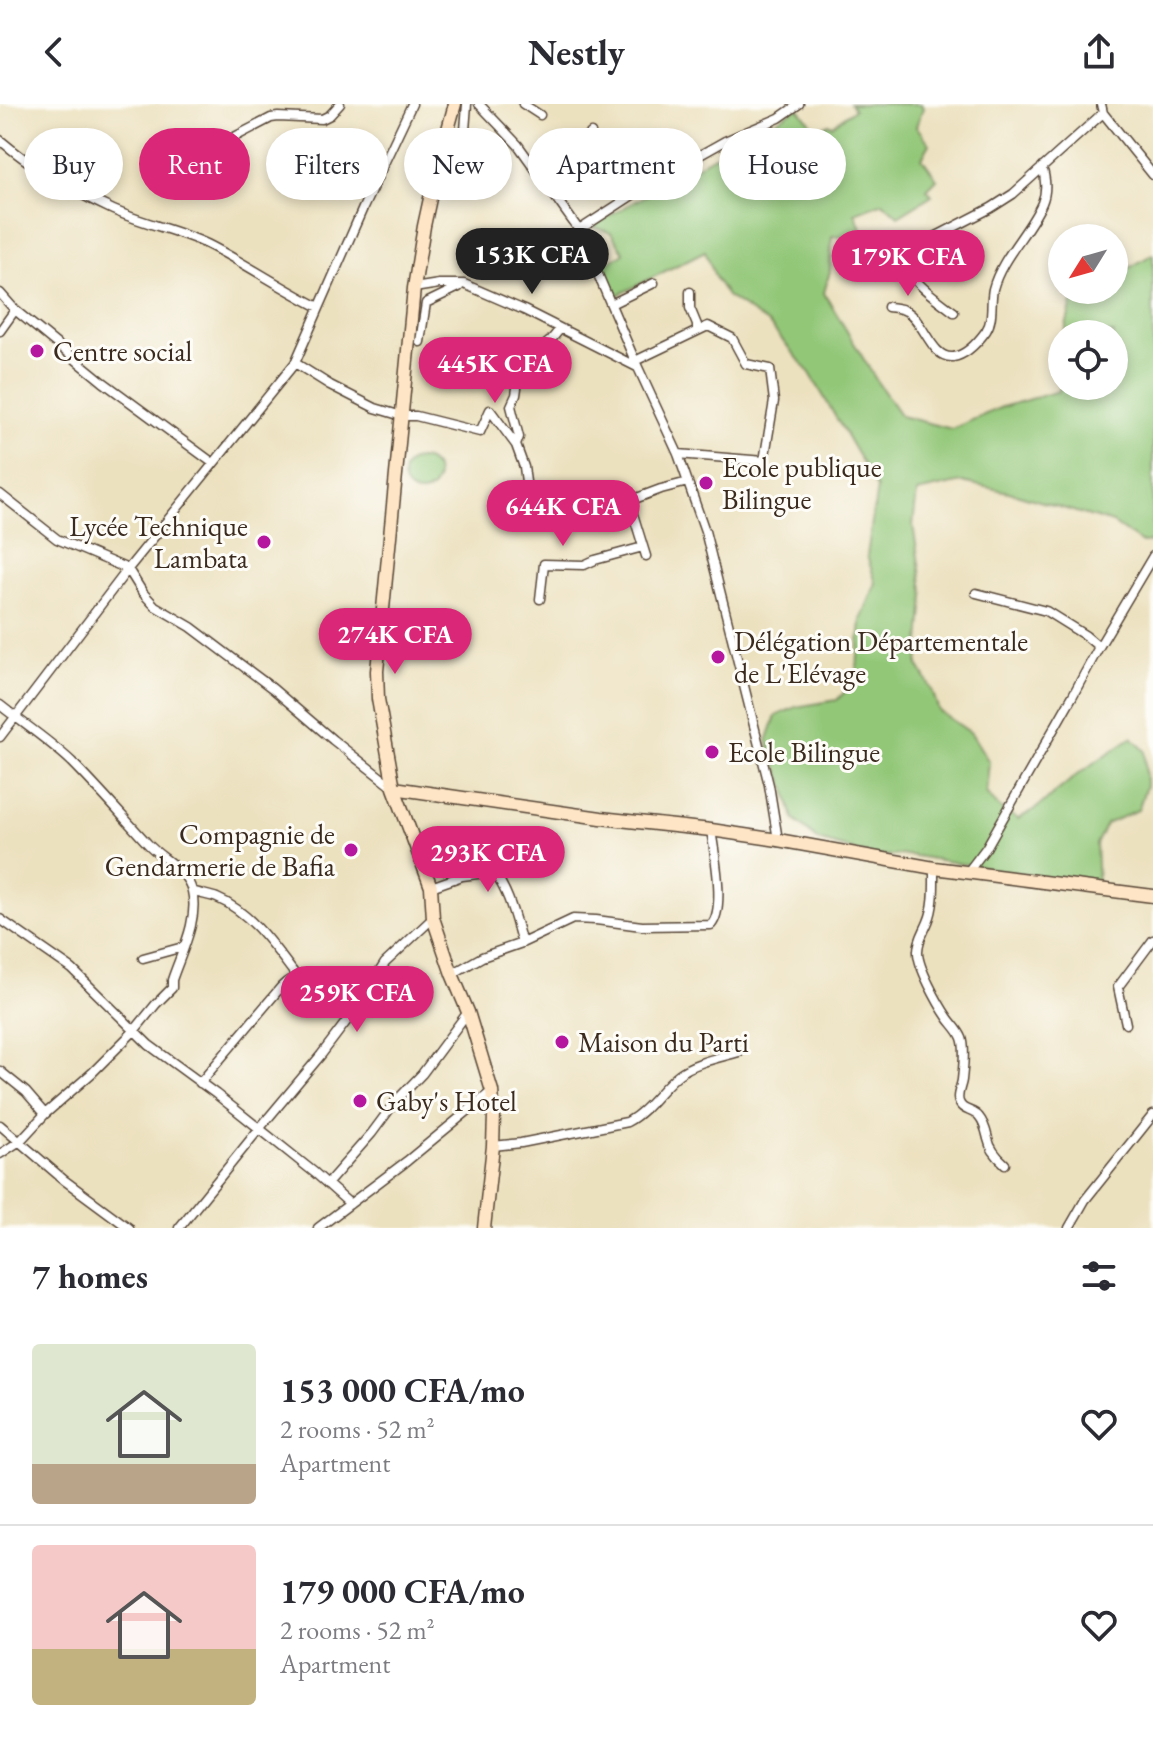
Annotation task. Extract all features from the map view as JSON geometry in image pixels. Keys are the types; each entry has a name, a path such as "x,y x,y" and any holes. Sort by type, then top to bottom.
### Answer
{"main road":[{"path":"455,104 431,195 414,288 377,671 378,699 394,788 431,887 433,918 468,1012 492,1091 493,1146 484,1228"},
{"path":"394,788 601,818 711,830 967,873 1153,896"}],"street":[{"path":"250,129 278,117 322,119 340,104"},
{"path":"0,737 128,569 295,363 412,104"},
{"path":"465,128 467,104"},
{"path":"479,104 528,158"},
{"path":"523,104 540,115"},
{"path":"579,230 659,178 725,141 779,118 799,104"},
{"path":"861,275 1013,194 1102,108 1153,175"},
{"path":"0,140 54,179 109,208 207,244 319,307"},
{"path":"888,307 910,313 941,354 947,357 964,354 970,349 989,325 994,286 1042,203 1046,191 1042,167"},
{"path":"558,200 579,230 678,454 705,531 769,785 778,840"},
{"path":"899,254 918,285 954,312"},
{"path":"611,304 654,283"},
{"path":"420,342 426,303 464,284"},
{"path":"414,288 464,284 636,364"},
{"path":"690,292 690,308 697,331"},
{"path":"0,293 15,310 103,382 213,463"},
{"path":"0,331 15,310"},
{"path":"636,364 708,326 732,338 746,364 770,369 774,401 764,461 678,454"},
{"path":"516,445 519,437 511,406 518,381 525,363 560,329"},
{"path":"295,363 375,408 402,416 416,416 480,432 490,410 516,445 524,467 529,504"},
{"path":"540,599 544,564 584,565 595,560 644,552 625,503 688,482"},
{"path":"0,494 57,539 128,569 155,606 191,627 272,688 394,788"},
{"path":"967,873 976,864 1001,822 1153,556"},
{"path":"976,593 1046,611 1099,647"},
{"path":"0,705 72,763 148,845 182,872 192,891 193,908 172,988 92,1073 45,1114 20,1141 0,1154"},
{"path":"452,974 482,957 522,943 573,919 642,926 711,925 717,916 718,897 711,830"},
{"path":"934,868 934,896 929,921 921,934 917,951 934,994 963,1041 959,1104 980,1117 993,1151 1005,1164"},
{"path":"431,887 462,876 493,872 516,920 522,943"},
{"path":"192,891 218,898 245,915 297,977"},
{"path":"179,1228 321,1055 385,963 433,918"},
{"path":"0,919 72,969 149,1045 350,1204"},
{"path":"1126,1024 1118,987 1153,940"},
{"path":"143,958 183,947"},
{"path":"200,1083 289,980 297,977 308,980 355,1010"},
{"path":"327,1184 422,1074 468,1012"},
{"path":"493,1146 530,1142 627,1122 689,1068 739,1052"},
{"path":"0,1071 26,1092 45,1114"},
{"path":"318,1228 492,1091"},
{"path":"1069,1228 1085,1200 1153,1115"},
{"path":"0,1125 55,1172 129,1228"}],"green space":[{"path":"850,104 921,104 923,108 916,126 930,144 922,158 937,179 927,189 932,195 898,216 883,202 855,213 865,238 832,236 830,271 824,293 901,416 952,429 1002,407 1048,394 1048,400 1128,400 1128,320 1068,320 1072,304 1128,304 1128,269 1153,254 1153,542 1142,543 1113,523 1009,492 962,482 917,492 913,525 924,596 918,665 939,711 971,733 989,762 986,793 1001,809 1018,819 1132,737 1145,751 1146,786 1138,810 1106,824 1096,844 1098,886 909,855 874,856 818,840 794,819 767,741 776,716 796,707 837,700 856,680 861,620 876,583 867,556 877,488 810,373 769,324 727,296 716,279 705,251 614,297 601,266 624,253 611,233 592,226 637,200 703,200 703,162 719,153 719,200 846,200 846,128 821,128 829,124 832,126 854,109"},
{"path":"798,108 815,128 763,128"},
{"path":"420,459 432,464 437,476 432,488 420,493 408,488 403,476 408,464"}],"place":[{"name":"Centre social","path":"37,351"},
{"name":"Ecole publique Bilingue","path":"706,483"},
{"name":"Lycée Technique Lambata","path":"264,542"},
{"name":"Délégation Départementale de L'Elévage","path":"718,657"},
{"name":"Ecole Bilingue","path":"712,752"},
{"name":"Compagnie de Gendarmerie de Bafia","path":"351,850"},
{"name":"Maison du Parti","path":"562,1042"},
{"name":"Gaby's Hotel","path":"360,1101"}]}
